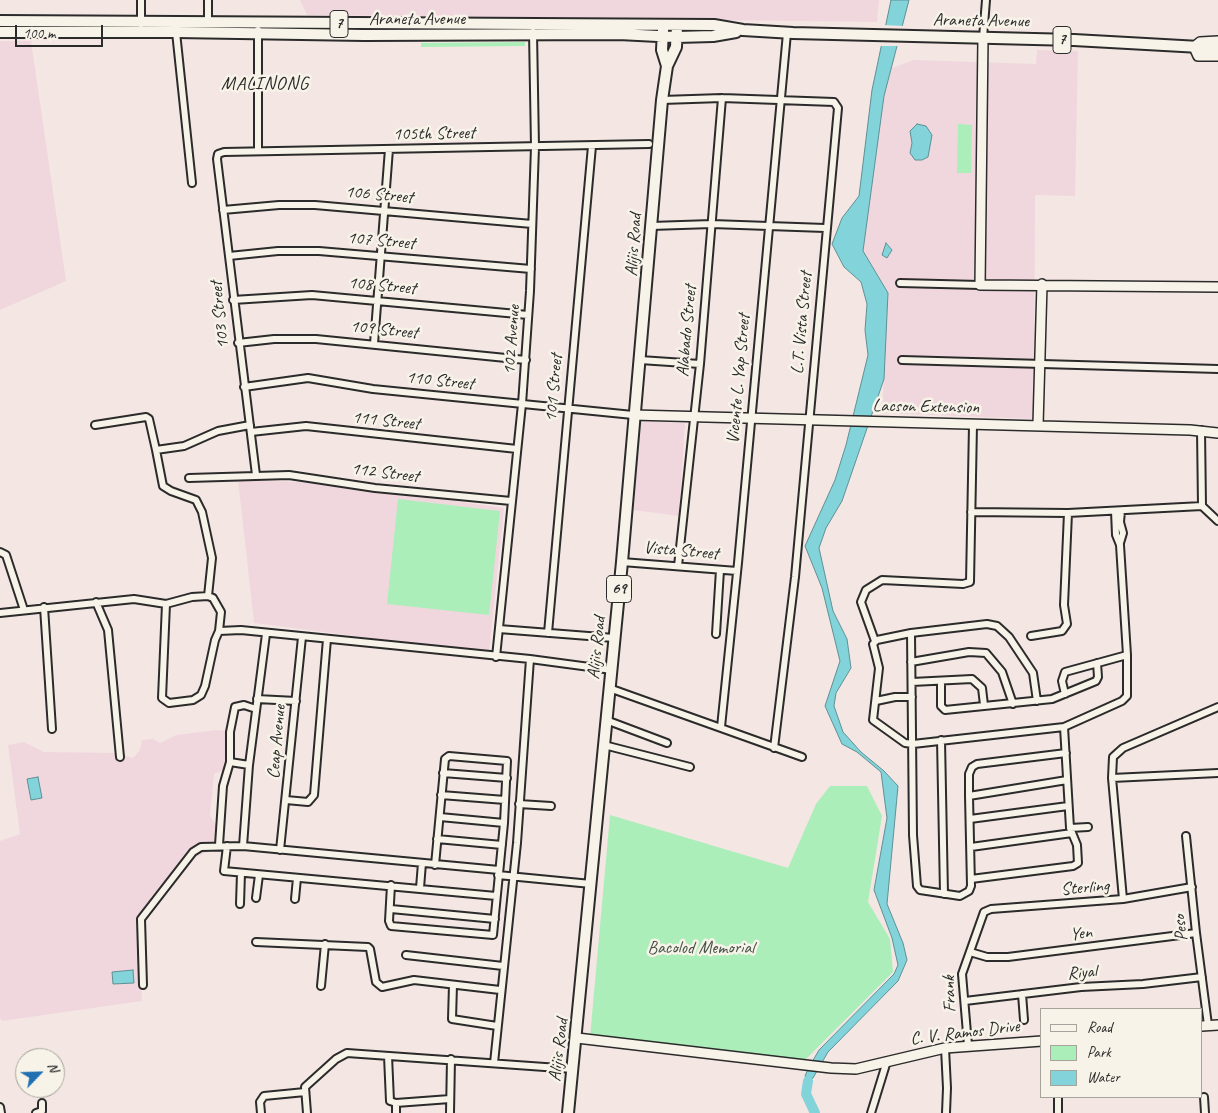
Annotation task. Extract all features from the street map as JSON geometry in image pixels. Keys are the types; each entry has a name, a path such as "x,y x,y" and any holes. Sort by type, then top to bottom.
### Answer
{"main road":[{"name":"Araneta Avenue","path":"0,21 82,27"},
{"name":"Araneta Avenue","path":"0,32 82,27 141,27 208,21 663,24 714,25 743,30 787,33 1074,40 1218,48"},
{"name":"Alijis Road","path":"663,24 662,50 667,66"},
{"name":"Alijis Road","path":"568,1113 577,1038 612,670 662,100 667,66 674,52 678,25"},
{"name":"Araneta Avenue","path":"141,27 176,32 677,37 713,36 743,30"}],"street":[{"path":"141,0 141,27"},
{"path":"208,0 208,21"},
{"path":"980,285 983,38 986,0"},
{"path":"258,22 258,151"},
{"name":"102 Avenue","path":"496,657 526,360 535,147 533,24"},
{"path":"176,32 192,183"},
{"name":"Vicente L. Yap Street","path":"720,727 737,571 767,227 787,33"},
{"name":"7","path":"1218,41 1200,42 1194,48 1198,56 1218,56"},
{"path":"662,100 722,98 780,100"},
{"name":"Alabado Street","path":"678,566 700,364 722,98"},
{"name":"L.T. Vista Street","path":"774,748 787,657 837,105 834,102 780,100"},
{"name":"105th Street","path":"220,153 649,144"},
{"name":"101 Street","path":"548,633 592,146"},
{"path":"374,344 389,149"},
{"name":"103 Street","path":"220,153 217,159 238,343 256,475"},
{"name":"106 Street","path":"223,210 295,204 532,224"},
{"path":"651,226 712,224 825,228"},
{"name":"107 Street","path":"229,256 295,250 531,270"},
{"path":"900,283 1218,287"},
{"path":"1038,425 1042,284"},
{"name":"108 Street","path":"234,300 294,295 377,300 528,315"},
{"name":"109 Street","path":"238,343 289,338 374,344 526,360"},
{"path":"640,360 700,364"},
{"path":"902,360 1218,369"},
{"name":"110 Street","path":"244,387 308,378 372,389 568,407 633,415"},
{"name":"Lacson Extension","path":"633,415 872,423 1038,425 1201,430 1218,433"},
{"path":"95,425 146,417 156,450 163,486 196,500 202,512 212,558 208,596"},
{"path":"973,425 970,582 963,584 882,580 866,590 861,602 874,642 879,668 873,720 875,724 905,743 913,744 1064,727 1126,698 1127,655 1120,545 1116,535 1118,511"},
{"name":"111 Street","path":"156,450 184,446 218,431 306,426 517,449"},
{"path":"1201,430 1202,506 1218,521"},
{"name":"112 Street","path":"189,478 289,475 375,488 511,501"},
{"path":"971,512 1068,513 1202,506"},
{"path":"1031,636 1062,631 1067,624 1064,606 1068,513"},
{"path":"0,552 6,555 24,610"},
{"name":"Vista Street","path":"622,562 737,571"},
{"path":"716,634 720,570"},
{"path":"0,613 44,606 134,599 166,604 185,598 208,596 213,598 221,612 219,632 215,640 201,695 187,702 169,703 164,701 161,693 166,604"},
{"path":"96,602 108,630 120,756"},
{"path":"44,606 52,729"},
{"path":"874,642 912,633 987,624 997,626 1008,637 1033,673 1037,701"},
{"path":"499,629 614,638"},
{"path":"219,632 241,630 530,659 612,670"},
{"path":"912,633 913,835 917,886 923,891 955,896 966,894 972,886 969,796 969,774 972,767 977,764 1066,753"},
{"path":"243,846 249,765 266,634"},
{"name":"Ceap Avenue","path":"280,850 302,637"},
{"path":"286,800 308,802 314,795 327,639"},
{"path":"911,662 969,652 986,653 1002,672 1013,704"},
{"path":"1065,694 1062,681 1065,672 1127,655"},
{"path":"494,1063 513,876 530,659"},
{"path":"941,681 941,706 945,710 984,705 1013,704 1052,699 1096,680 1098,677 1097,663"},
{"path":"912,682 968,678 977,682 983,691 984,705"},
{"path":"609,688 802,757"},
{"path":"876,701 895,697 912,697"},
{"path":"257,699 296,701"},
{"path":"218,845 223,786 230,762 230,732 235,707 244,705 256,708"},
{"path":"1123,899 1112,778 1113,757 1123,748 1218,707"},
{"path":"606,720 667,743"},
{"path":"972,879 1076,865 1079,860 1077,845 1071,830 1068,806 1064,727"},
{"path":"941,740 944,894"},
{"path":"604,745 690,767"},
{"path":"391,885 389,921 391,926 490,936 494,932 508,763 504,760 446,757 435,865"},
{"path":"230,762 249,765"},
{"path":"444,773 507,778"},
{"path":"1112,778 1218,773"},
{"path":"969,796 1067,780"},
{"path":"441,795 505,800"},
{"path":"519,804 552,806"},
{"path":"970,819 1068,806"},
{"path":"440,817 504,823"},
{"path":"971,847 1088,827"},
{"name":"Peso","path":"1186,836 1202,977 1205,1026"},
{"path":"437,839 502,846"},
{"path":"143,985 141,919 193,852 201,847 218,845 243,846 422,863 499,872 513,876 591,884"},
{"path":"227,846 224,871 496,896"},
{"path":"420,888 422,863"},
{"path":"240,904 241,873"},
{"path":"256,898 259,874"},
{"path":"295,899 298,878"},
{"name":"Sterling","path":"982,914 991,909 1123,899 1192,887"},
{"path":"391,909 494,919"},
{"name":"Frank","path":"968,1045 962,974 982,914"},
{"name":"Yen","path":"970,952 987,957 1008,956 1196,932"},
{"path":"256,942 368,947 370,949 376,982 382,986 414,980 500,990"},
{"path":"320,986 325,944"},
{"path":"406,955 503,966"},
{"name":"Riyal","path":"965,1001 1202,977"},
{"path":"453,984 452,1019 497,1026"},
{"path":"1022,994 1024,1020"},
{"path":"1205,1026 1218,1025"},
{"name":"C. V. Ramos Drive","path":"577,1038 831,1068 856,1069 945,1048 1040,1041"},
{"path":"945,1048 946,1113"},
{"path":"307,1113 305,1092 308,1084 336,1059 347,1053 573,1069"},
{"path":"388,1056 390,1101 396,1103 450,1099"},
{"path":"450,1113 451,1060"},
{"path":"871,1113 887,1061"},
{"path":"261,1113 260,1102 264,1096 305,1092"},
{"path":"1204,1097 1205,1113"},
{"path":"1058,1098 1058,1113"},
{"path":"36,1113 42,1111 42,1103"},
{"path":"396,1103 396,1113"},
{"path":"0,1107 1,1113"}],"shaded area":[{"path":"300,0 879,0 877,22 307,15"},
{"path":"0,41 31,41 66,281 0,310"},
{"path":"1037,50 1078,51 1075,196 1035,195 1034,419 882,413 888,293 863,251 884,96 892,68 914,60 1036,64"},
{"path":"641,421 685,423 679,516 633,510"},
{"path":"238,480 328,483 504,508 489,653 254,623"},
{"path":"216,730 228,731 226,749 230,767 214,774 210,816 220,831 217,848 196,857 181,875 151,902 138,933 142,1001 2,1021 0,1018 0,841 20,834 8,745 24,742 44,752 117,753 133,758 140,750 142,740 153,739 160,743 176,735"}],"green space":[{"path":"525,42 525,46 421,47 421,43"},
{"path":"958,124 972,125 971,173 957,173"},
{"path":"398,499 500,511 489,615 387,604"},
{"name":"Bacolod Memorial","path":"830,786 867,786 882,816 868,902 890,939 893,972 804,1061 590,1037 610,815 788,868 816,804"}],"water":[{"path":"891,0 909,0 884,96 863,251 888,293 884,379 842,501 826,528 819,548 833,611 847,639 851,668 836,693 834,706 843,732 861,752 884,771 898,786 887,904 903,943 907,960 898,981 828,1052 813,1078 808,1081 805,1076 819,1050 894,974 898,965 892,938 874,890 887,818 881,772 857,752 842,744 825,706 840,661 822,588 805,546 835,480 846,445 868,355 865,330 867,304 861,282 844,267 832,244 842,218 859,196 872,90"},
{"path":"917,124 926,126 932,135 928,157 922,160 915,160 910,153 912,143 910,131"},
{"path":"886,243 892,250 887,258 882,255"},
{"path":"38,777 42,798 31,800 27,779"},
{"path":"133,970 134,983 113,984 112,972"}],"pier":[{"path":"883,25 904,26 899,46 879,46"}],"waterway":[{"path":"808,1081 806,1094 815,1113"}],"district":[{"name":"MALINONG","path":"265,84"}]}
